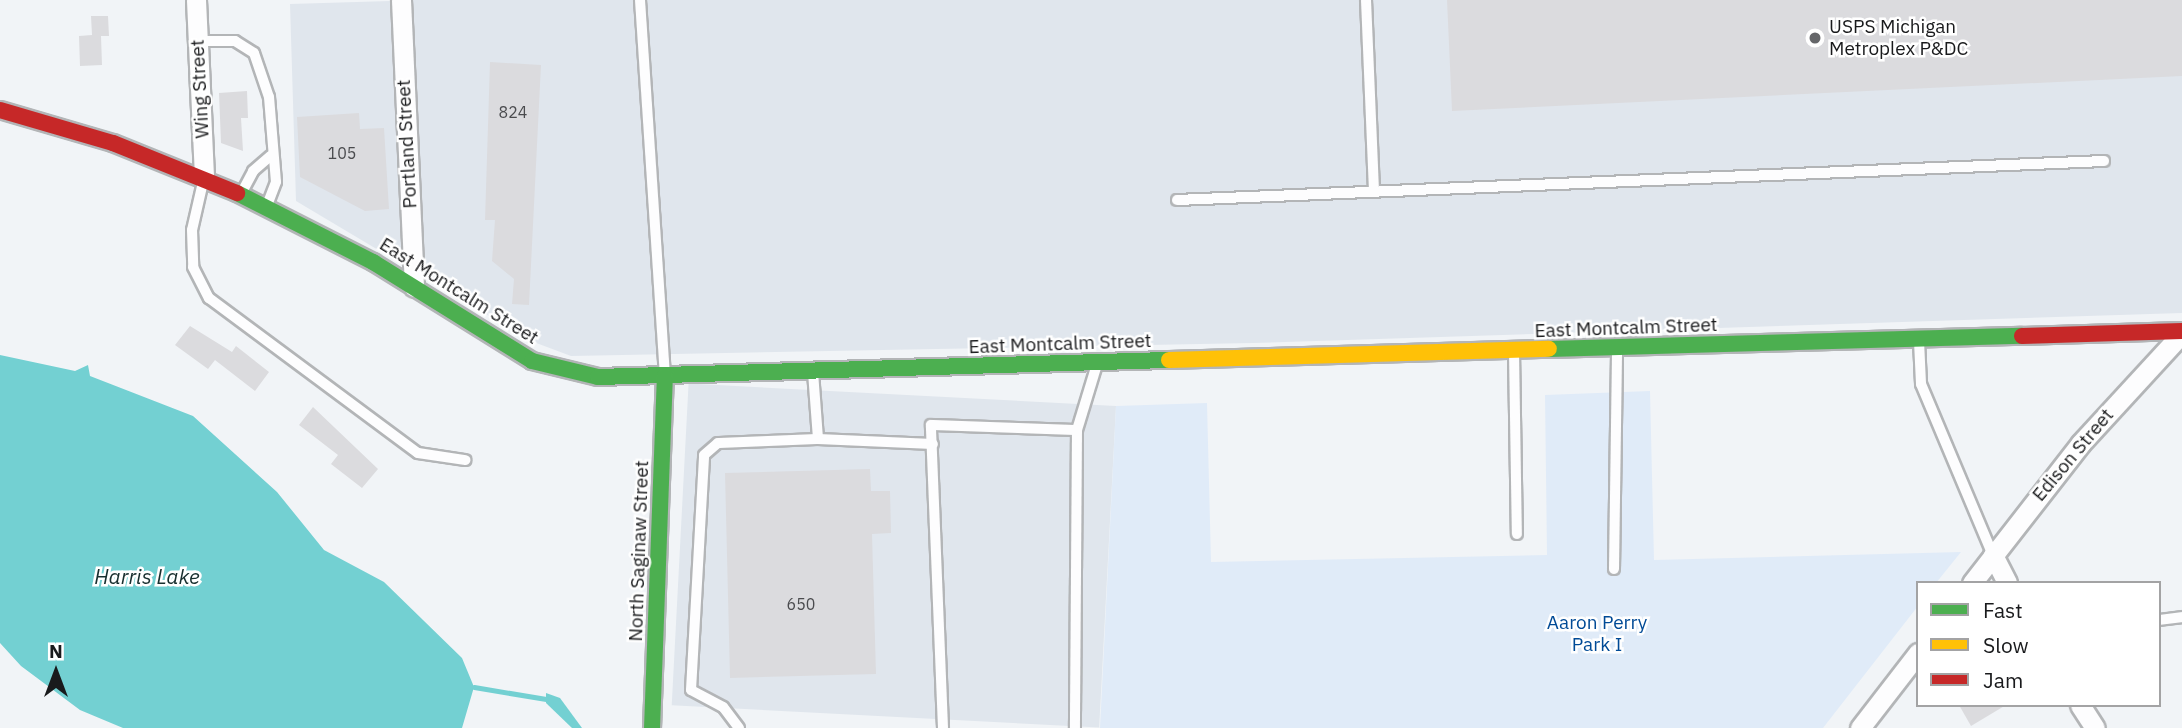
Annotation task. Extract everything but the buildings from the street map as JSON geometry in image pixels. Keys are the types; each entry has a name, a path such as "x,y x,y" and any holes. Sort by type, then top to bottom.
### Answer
{"main road":[{"name":"East Montcalm Street","path":"0,110 204,178 241,194 414,287 543,366 598,377 2182,332"},
{"name":"North Saginaw Street","path":"652,728 665,376"}],"street":[{"name":"Wing Street","path":"196,0 204,178"},
{"name":"Portland Street","path":"401,0 414,287"},
{"name":"Edison Street","path":"1974,581 2081,443 2182,332"},
{"path":"1993,555 2006,581"},
{"path":"1860,728 1916,656"},
{"path":"2081,707 2095,728"}],"lane":[{"path":"640,0 665,376"},
{"path":"1366,0 1374,191"},
{"path":"198,41 235,41 254,53 269,97 270,156 276,182 266,206"},
{"path":"241,194 253,171 270,156"},
{"path":"1177,200 2104,161"},
{"path":"204,178 192,230 193,267 209,298 418,453 465,460"},
{"path":"1919,340 1921,384 1993,555"},
{"path":"1615,569 1617,349"},
{"path":"1514,352 1517,534"},
{"path":"1075,728 1077,430 1097,364"},
{"path":"813,372 818,439"},
{"path":"943,728 931,425 1077,430"},
{"path":"739,728 723,707 691,690 704,455 718,443 818,439 933,444"},
{"path":"2161,620 2182,617"}],"shaded area":[{"path":"412,0 2182,0 2182,313 1253,343 571,356 531,341 296,201 290,4 390,1 393,52 414,50"},
{"path":"689,384 1116,406 1099,728 672,705"}],"green space":[{"name":"Aaron Perry Park I","path":"1650,391 1654,560 1961,552 1938,581 1916,581 1916,609 1823,728 1100,728 1116,406 1207,403 1211,562 1547,555 1545,395"}],"water":[{"name":"Harris Lake","path":"0,355 75,371 88,365 90,376 193,416 277,492 324,550 384,582 462,658 474,687 462,728 123,728 80,710 21,666 0,643"},
{"path":"546,693 560,698 582,728 572,728 546,703"}],"waterway":[{"path":"474,687 546,699"}],"traffic: fast":[{"path":"237,193 373,262 532,361 598,377 1169,360"},
{"path":"1549,349 2022,336"},
{"path":"652,728 665,376"}],"traffic: slow":[{"path":"1169,360 1549,349"}],"traffic: jam":[{"path":"0,110 113,143 237,193"},
{"path":"2022,336 2182,331"}],"place":[{"name":"USPS Michigan Metroplex P&DC","path":"1815,38"}]}
